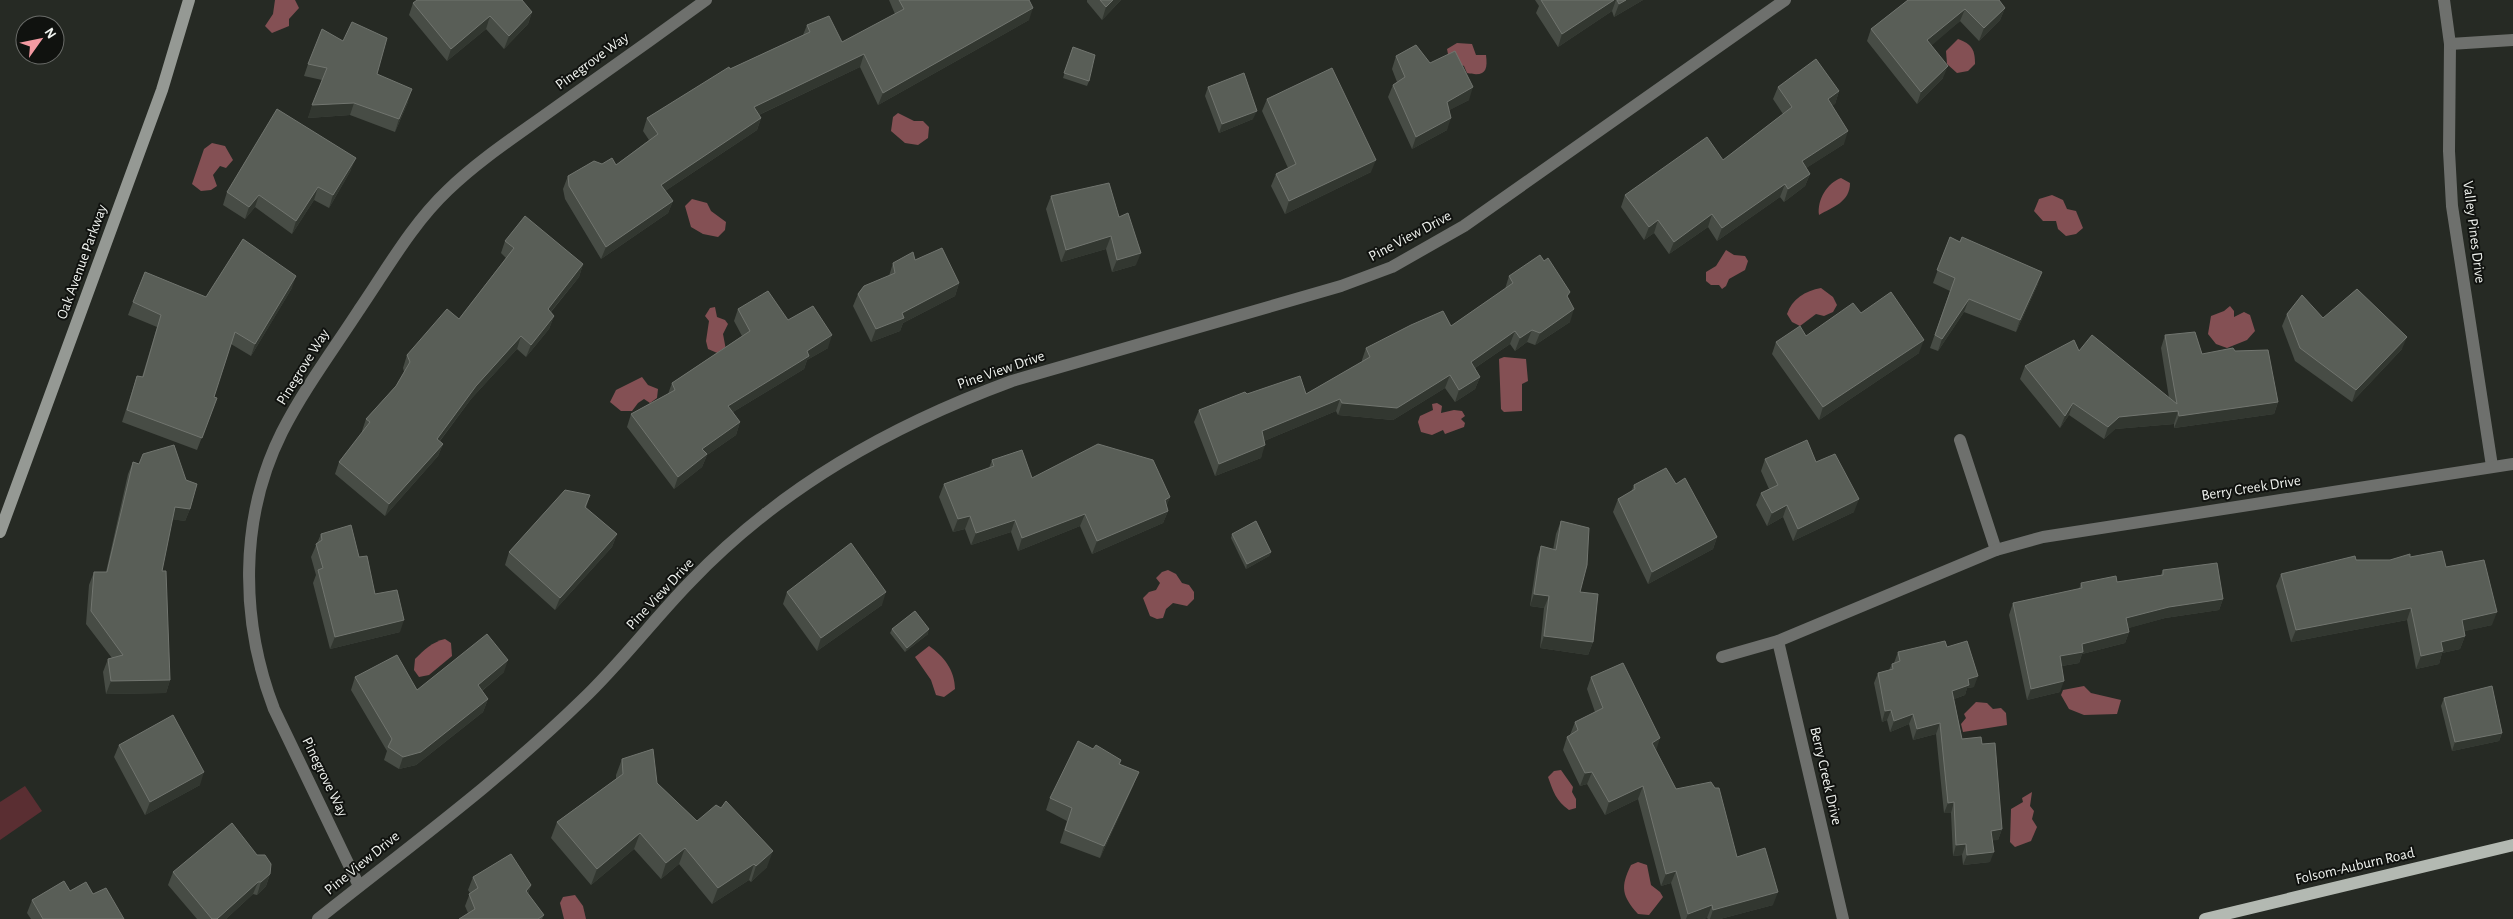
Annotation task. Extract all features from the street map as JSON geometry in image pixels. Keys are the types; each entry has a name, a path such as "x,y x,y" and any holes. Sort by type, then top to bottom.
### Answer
{"main road":[{"name":"Oak Avenue Parkway","path":"0,532 162,90 190,0"},
{"name":"Folsom-Auburn Road","path":"2205,919 2513,846"}],"street":[{"name":"Pinegrove Way","path":"359,886 274,709 254,641 248,570 253,524 264,477 282,433 305,392 413,230 447,191 485,158 706,0"},
{"name":"Pine View Drive","path":"318,919 530,749 584,699 691,581 751,525 816,476 886,434 961,400 1012,381 1341,286 1392,266 1464,226 1784,0"},
{"name":"Valley Pines Drive","path":"2444,0 2450,44 2449,151 2452,206 2492,466"},
{"path":"2450,44 2513,40"},
{"path":"1960,440 1996,550"},
{"name":"Berry Creek Drive","path":"1722,658 1778,641 1996,550 2043,537 2513,464"},
{"name":"Berry Creek Drive","path":"1778,641 1843,919"}],"shaded area":[{"path":"275,0 295,0 299,8 289,19 289,26 272,33 265,26 273,14"},
{"path":"1958,39 1970,45 1975,64 1968,71 1957,73 1947,64 1946,51"},
{"path":"1457,43 1472,44 1476,55 1486,55 1486,69 1484,72 1478,74 1467,73 1464,66 1449,59 1447,49"},
{"path":"898,113 914,121 923,121 929,127 928,138 918,145 905,143 891,131 893,117"},
{"path":"212,143 225,146 233,160 226,168 220,166 213,175 217,186 211,190 201,191 192,184 204,149"},
{"path":"1841,178 1850,183 1847,195 1840,203 1819,215 1821,198 1831,184"},
{"path":"2052,195 2063,200 2067,209 2076,211 2083,228 2076,234 2066,236 2058,229 2056,221 2043,221 2034,211 2039,199"},
{"path":"692,199 707,203 711,211 726,222 725,230 718,237 703,234 691,227 685,206"},
{"path":"1726,250 1734,255 1745,256 1748,261 1745,270 1729,279 1726,286 1722,289 1719,285 1711,285 1706,281 1706,272 1716,266"},
{"path":"1821,288 1833,297 1837,305 1833,312 1824,316 1816,314 1800,326 1792,322 1787,314 1792,304 1800,296"},
{"path":"2230,306 2234,311 2234,317 2244,312 2250,315 2255,331 2247,340 2227,348 2216,344 2208,334 2211,316 2224,311"},
{"path":"715,307 717,317 725,320 728,324 723,334 726,350 722,355 708,349 706,341 709,321 705,316 710,308"},
{"path":"1504,357 1526,359 1528,381 1522,384 1522,411 1504,412 1501,409 1499,359"},
{"path":"642,377 648,385 658,389 657,398 650,403 644,399 632,411 621,411 610,402 616,390"},
{"path":"1437,403 1442,406 1441,413 1454,410 1462,411 1465,416 1461,419 1465,423 1464,427 1445,434 1443,430 1432,435 1421,432 1418,422 1420,416 1433,410 1432,404"},
{"path":"1168,570 1176,574 1182,583 1189,585 1194,592 1194,599 1187,606 1173,603 1166,609 1163,618 1157,619 1150,616 1143,598 1149,592 1156,590 1160,583 1156,578 1162,572"},
{"path":"445,639 451,643 452,656 429,675 419,677 414,670 415,659 432,644"},
{"path":"929,646 948,664 953,676 955,689 944,697 936,695 931,680 915,657"},
{"path":"2084,686 2091,693 2121,700 2117,714 2084,715 2069,709 2061,695 2063,690"},
{"path":"1976,702 1987,703 1993,709 2001,708 2006,713 2007,725 1963,732 1961,724 1966,718 1964,714"},
{"path":"1561,770 1573,787 1572,792 1576,799 1576,808 1569,810 1555,795 1548,777 1554,771"},
{"path":"25,786 42,811 0,840 0,802"},
{"path":"2032,792 2030,806 2034,811 2032,819 2037,827 2031,841 2015,847 2010,842 2011,809 2023,802 2022,798"},
{"path":"1638,862 1647,865 1651,885 1663,897 1649,915 1638,914 1624,891 1627,873 1631,865"},
{"path":"575,895 583,906 586,919 564,919 560,903 563,897"}],"building":[{"path":"417,0 522,0 532,12 509,36 490,16 451,49 413,3"},
{"path":"899,0 1029,0 1033,8 883,93 864,54 754,107 761,118 661,185 673,201 606,247 569,186 568,176 594,161 602,164 612,158 616,165 658,134 647,118 729,67 730,69 810,32 807,25 829,16 842,42 904,9"},
{"path":"1100,0 1113,0 1106,7"},
{"path":"1541,0 1614,0 1562,34"},
{"path":"1617,0 1626,0 1619,4"},
{"path":"1908,0 1999,0 2005,8 1984,28 1965,9 1927,40 1948,66 1921,92 1871,29"},
{"path":"352,22 387,38 377,74 412,89 399,119 354,103 312,105 327,68 308,64 322,29 343,41"},
{"path":"1416,45 1430,63 1455,51 1473,87 1447,102 1451,118 1416,137 1393,85 1405,77 1396,56"},
{"path":"1073,47 1095,55 1089,81 1064,73"},
{"path":"1816,59 1839,91 1828,99 1848,131 1802,161 1810,174 1788,189 1785,184 1722,228 1712,214 1674,242 1658,220 1649,227 1625,195 1707,137 1723,160 1792,107 1778,87"},
{"path":"1332,68 1376,160 1289,201 1276,174 1296,164 1267,99"},
{"path":"1244,73 1257,111 1222,124 1208,87"},
{"path":"277,109 356,158 333,195 318,187 296,221 259,195 249,207 227,192"},
{"path":"1109,183 1119,217 1128,213 1141,253 1117,260 1111,236 1066,250 1051,196"},
{"path":"525,216 583,264 548,309 554,316 531,345 521,336 476,386 437,439 443,444 389,504 339,462 370,422 366,419 396,386 410,362 407,355 447,309 459,319 514,248 505,241"},
{"path":"1950,237 1960,242 1962,237 2042,272 2020,320 1969,299 1942,339 1935,335 1955,278 1937,270"},
{"path":"243,239 296,276 255,344 235,332 214,397 217,398 202,438 127,410 137,376 143,377 161,315 133,302 145,272 206,297"},
{"path":"942,248 959,283 902,313 904,318 876,329 858,294 864,286 895,273 893,263 913,252 915,260"},
{"path":"1540,255 1544,261 1548,258 1570,292 1567,296 1574,309 1540,333 1532,330 1520,338 1515,331 1471,362 1480,377 1459,390 1450,375 1397,408 1342,403 1340,399 1262,431 1265,445 1219,464 1199,410 1245,392 1247,394 1300,376 1306,394 1370,357 1366,348 1411,325 1443,311 1451,326 1513,283 1509,276"},
{"path":"2357,289 2407,337 2356,390 2300,348 2287,314 2302,295 2323,318"},
{"path":"768,291 788,320 813,306 832,335 807,351 809,356 728,406 740,422 702,449 707,454 678,477 631,414 675,390 672,383 750,331 738,309"},
{"path":"1891,292 1924,340 1823,407 1776,342 1800,326 1806,336 1853,303 1861,313"},
{"path":"2195,332 2202,354 2233,348 2235,351 2268,350 2278,402 2179,416 2178,411 2119,417 2108,427 2073,403 2065,416 2025,366 2074,340 2079,351 2092,335 2177,404 2165,335"},
{"path":"1807,440 1816,462 1835,454 1859,499 1798,529 1787,505 1772,513 1761,493 1778,485 1765,459"},
{"path":"1098,444 1153,460 1170,497 1165,500 1168,511 1097,541 1085,514 1022,538 1015,520 976,533 970,516 958,519 944,484 994,466 992,460 1022,450 1032,478"},
{"path":"174,445 186,480 197,484 190,509 175,507 162,571 166,571 170,680 111,681 108,659 123,655 91,611 94,572 107,572 133,462 139,464 143,454"},
{"path":"1666,468 1676,484 1685,478 1717,537 1652,572 1618,499 1635,489 1634,485"},
{"path":"565,490 590,495 585,507 617,534 560,598 509,552"},
{"path":"1256,521 1271,552 1247,564 1232,534"},
{"path":"1561,521 1589,528 1587,565 1580,592 1598,594 1593,642 1544,636 1549,596 1534,594 1541,546 1556,550"},
{"path":"351,525 359,557 367,556 375,594 397,590 404,620 335,637 318,570 323,568 316,544 322,540 321,534"},
{"path":"851,543 886,592 821,638 787,592"},
{"path":"2442,551 2446,567 2484,560 2497,612 2462,620 2465,636 2441,642 2443,651 2421,656 2411,608 2296,630 2281,574 2355,556 2356,560 2390,560 2410,554 2410,557"},
{"path":"2217,563 2223,599 2169,607 2126,618 2129,632 2082,644 2083,652 2060,656 2064,681 2031,689 2013,603 2082,588 2081,583 2116,576 2117,582 2163,575 2163,570"},
{"path":"915,611 929,629 907,648 892,629"},
{"path":"487,634 508,660 478,685 488,699 421,752 403,757 388,747 392,739 355,677 397,655 417,690"},
{"path":"1945,641 1947,647 1967,641 1978,676 1968,679 1969,685 1952,691 1962,739 1981,737 1982,744 1995,743 2002,829 1991,831 1994,852 1967,855 1966,844 1956,845 1954,802 1948,803 1940,723 1917,729 1913,714 1894,721 1891,710 1885,711 1878,673 1893,669 1892,664 1900,661 1898,652"},
{"path":"1623,663 1660,738 1652,743 1676,789 1711,782 1715,788 1719,788 1737,857 1765,848 1778,892 1713,910 1712,905 1688,914 1676,871 1666,874 1643,786 1609,802 1592,772 1585,773 1567,737 1578,730 1575,722 1603,708 1591,677"},
{"path":"2492,686 2502,733 2455,742 2444,698"},
{"path":"173,715 204,772 150,802 119,745"},
{"path":"1078,741 1093,749 1096,745 1121,760 1119,764 1139,772 1104,846 1065,830 1072,808 1050,798"},
{"path":"653,749 657,783 697,821 716,805 721,808 726,801 773,851 756,866 754,864 718,888 685,848 666,863 640,833 597,869 557,822 623,774 622,759"},
{"path":"232,823 257,855 265,855 271,864 270,874 261,882 258,882 217,919 212,919 173,872"},
{"path":"511,854 531,885 526,891 544,915 538,919 459,919 475,909 469,894 478,888 473,877"},
{"path":"64,881 70,891 86,882 93,894 106,888 124,919 43,919 32,900"}]}
